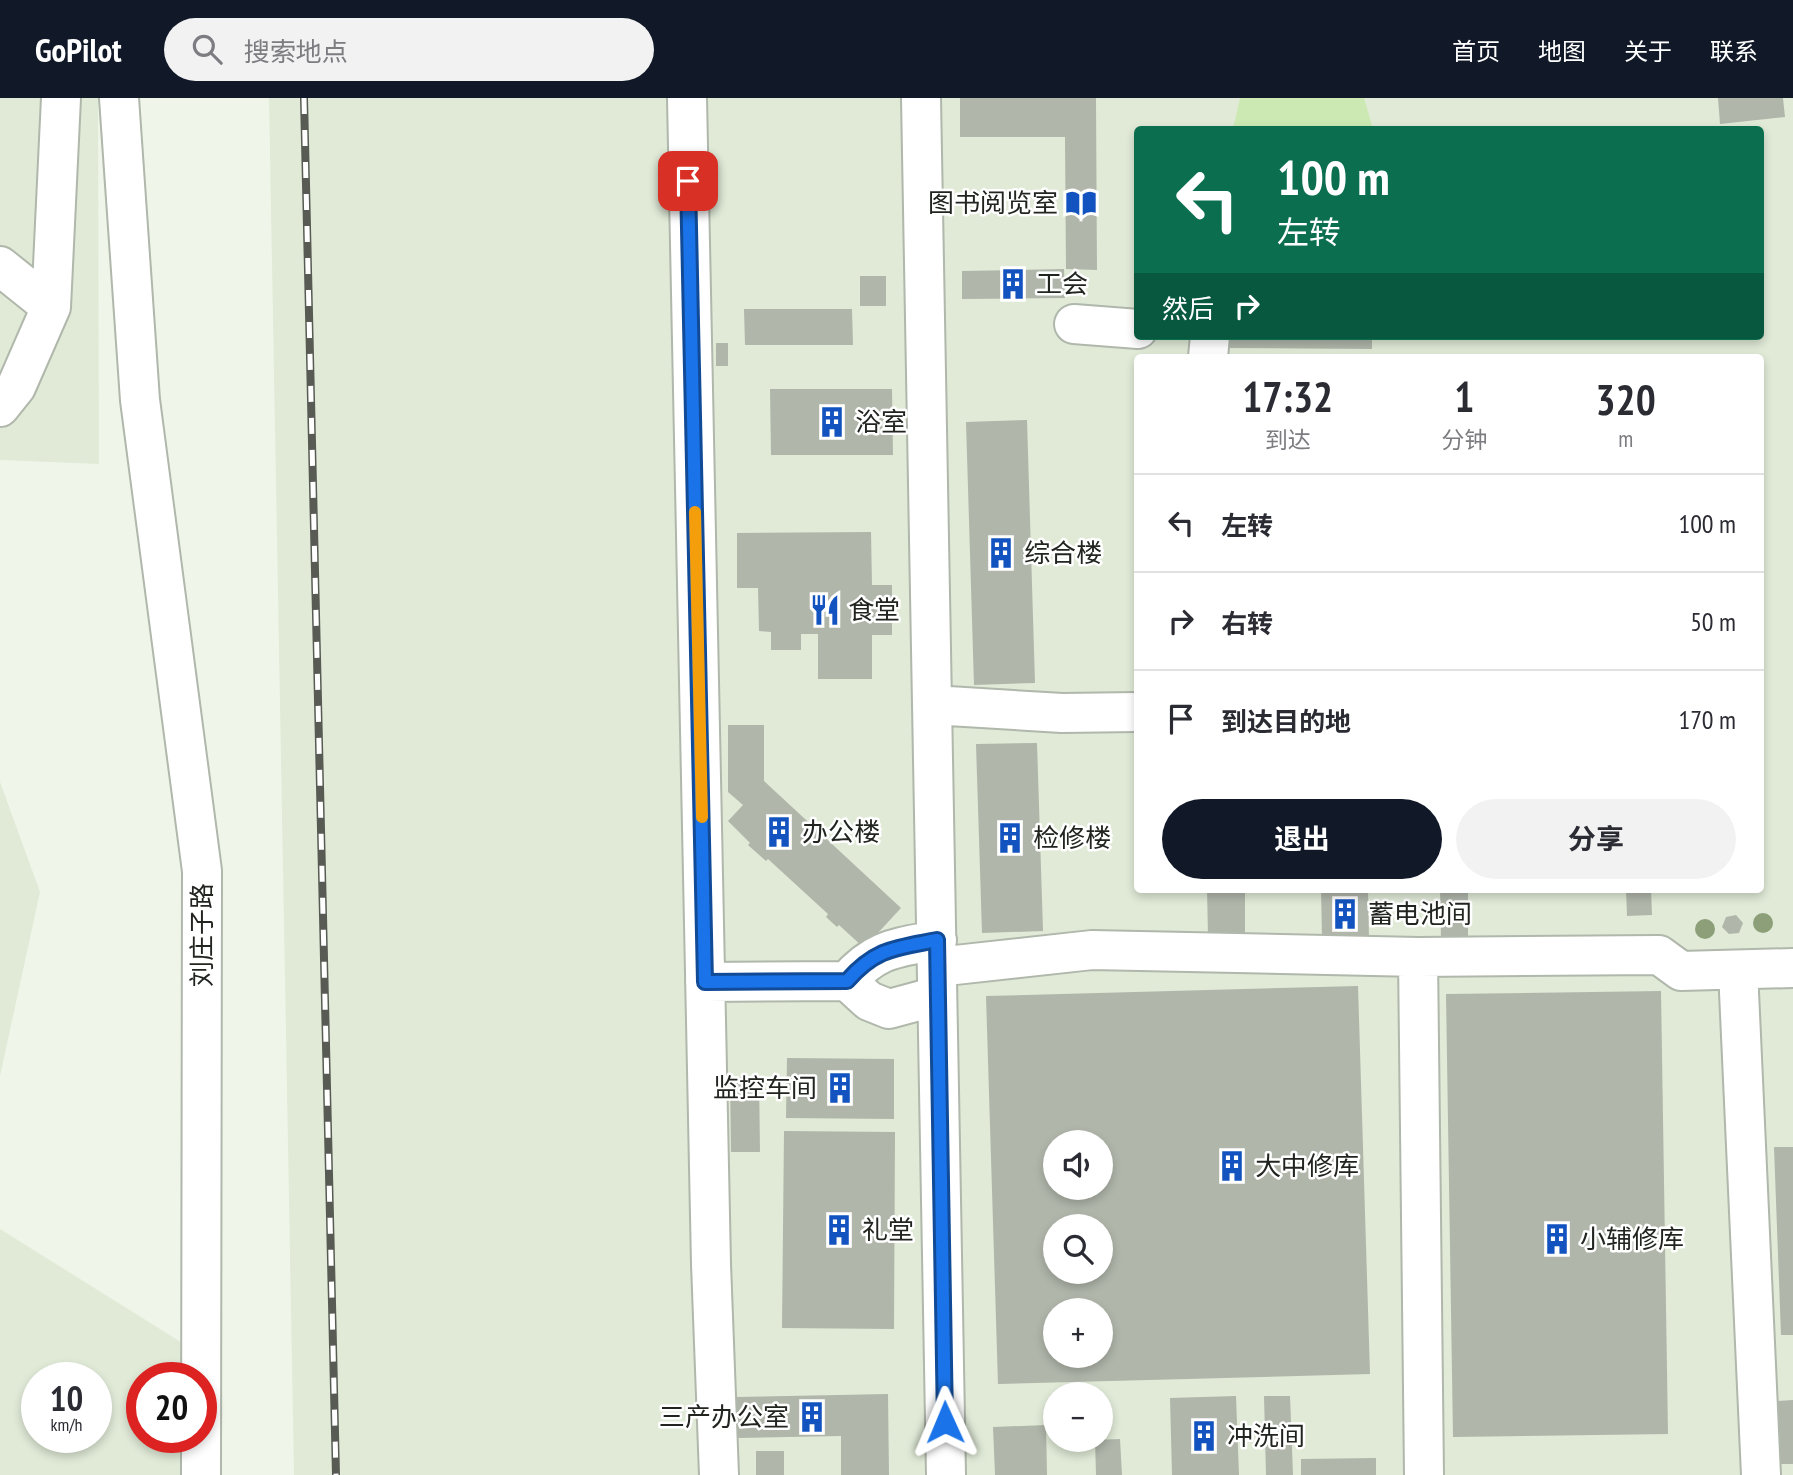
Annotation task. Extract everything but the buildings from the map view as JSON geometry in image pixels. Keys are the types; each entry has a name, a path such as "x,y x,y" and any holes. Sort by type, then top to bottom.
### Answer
{"street":[{"path":"0,407 16,387 51,307 61,98"},
{"name":"刘庄子路","path":"120,98 140,400 202,871 201,1475"},
{"path":"687,98 705,982 719,1475"},
{"path":"922,98 946,1475"},
{"path":"0,266 51,307"},
{"path":"1074,324 1134,329"},
{"path":"932,705 1062,713 1134,712"},
{"path":"847,981 863,963 892,948 937,968 1093,950 1418,957 1659,955 1681,971 1793,968"},
{"path":"1418,957 1424,1475"},
{"path":"705,982 847,981 869,1001 889,1009 937,968"},
{"path":"1738,970 1761,1475"}],"shaded area":[{"path":"0,98 98,98 99,464 0,460"},
{"path":"269,98 685,98 730,1475 294,1475"},
{"path":"691,98 1793,98 1793,1475 732,1475"},
{"path":"0,782 40,892 0,1076"},
{"path":"0,1229 213,1362 126,1362 126,1453 217,1453 217,1475 0,1475"}],"green space":[{"path":"1240,98 1364,98 1372,126 1234,126"}],"railway":[{"path":"304,98 336,1475"}],"slow traffic":[{"path":"695,512 702,817"}],"place":[{"name":"图书阅览室","path":"1081,203"},
{"name":"工会","path":"1013,284"},
{"name":"浴室","path":"832,422"},
{"name":"综合楼","path":"1001,553"},
{"name":"食堂","path":"825,610"},
{"name":"办公楼","path":"779,832"},
{"name":"检修楼","path":"1010,838"},
{"name":"蓄电池间","path":"1345,914"},
{"name":"监控车间","path":"840,1088"},
{"name":"大中修库","path":"1232,1166"},
{"name":"礼堂","path":"839,1230"},
{"name":"小辅修库","path":"1557,1239"},
{"name":"三产办公室","path":"812,1417"},
{"name":"冲洗间","path":"1204,1436"}],"route":[{"path":"688,181 705,982 847,981 863,963 892,948 937,940 945,1422"}]}
